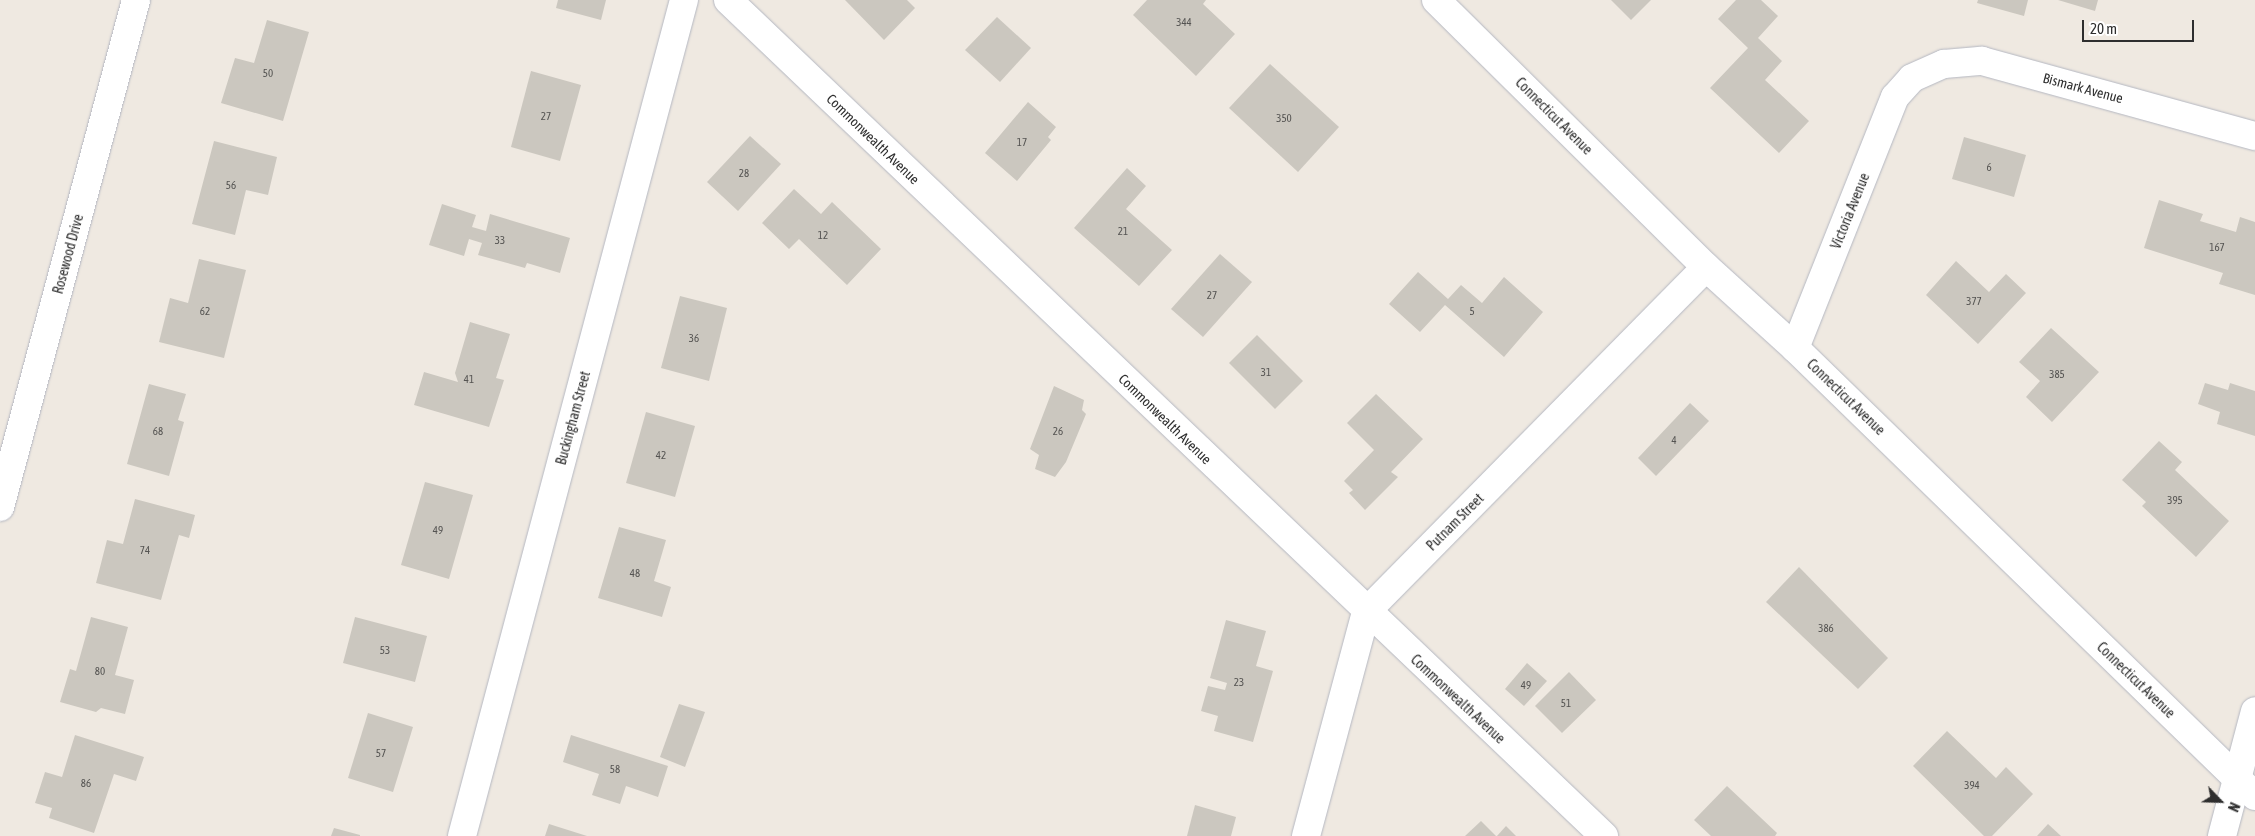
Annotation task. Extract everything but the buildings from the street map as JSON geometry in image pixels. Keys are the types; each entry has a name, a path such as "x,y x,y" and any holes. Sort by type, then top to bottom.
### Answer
{"street":[{"name":"Rosewood Drive","path":"0,507 136,0"},
{"name":"Buckingham Street","path":"462,836 684,0"},
{"name":"Commonwealth Avenue","path":"728,0 1366,612 1604,836"},
{"name":"Connecticut Avenue","path":"1450,5 1706,267 1795,348 2246,787"},
{"name":"Bismark Avenue","path":"1912,78 1944,64 1982,61 2255,136"},
{"name":"Victoria Avenue","path":"1795,348 1895,98 1912,78"},
{"name":"Putnam Street","path":"1306,836 1366,612 1706,267"},
{"path":"2222,836 2246,787 2255,711"}]}
